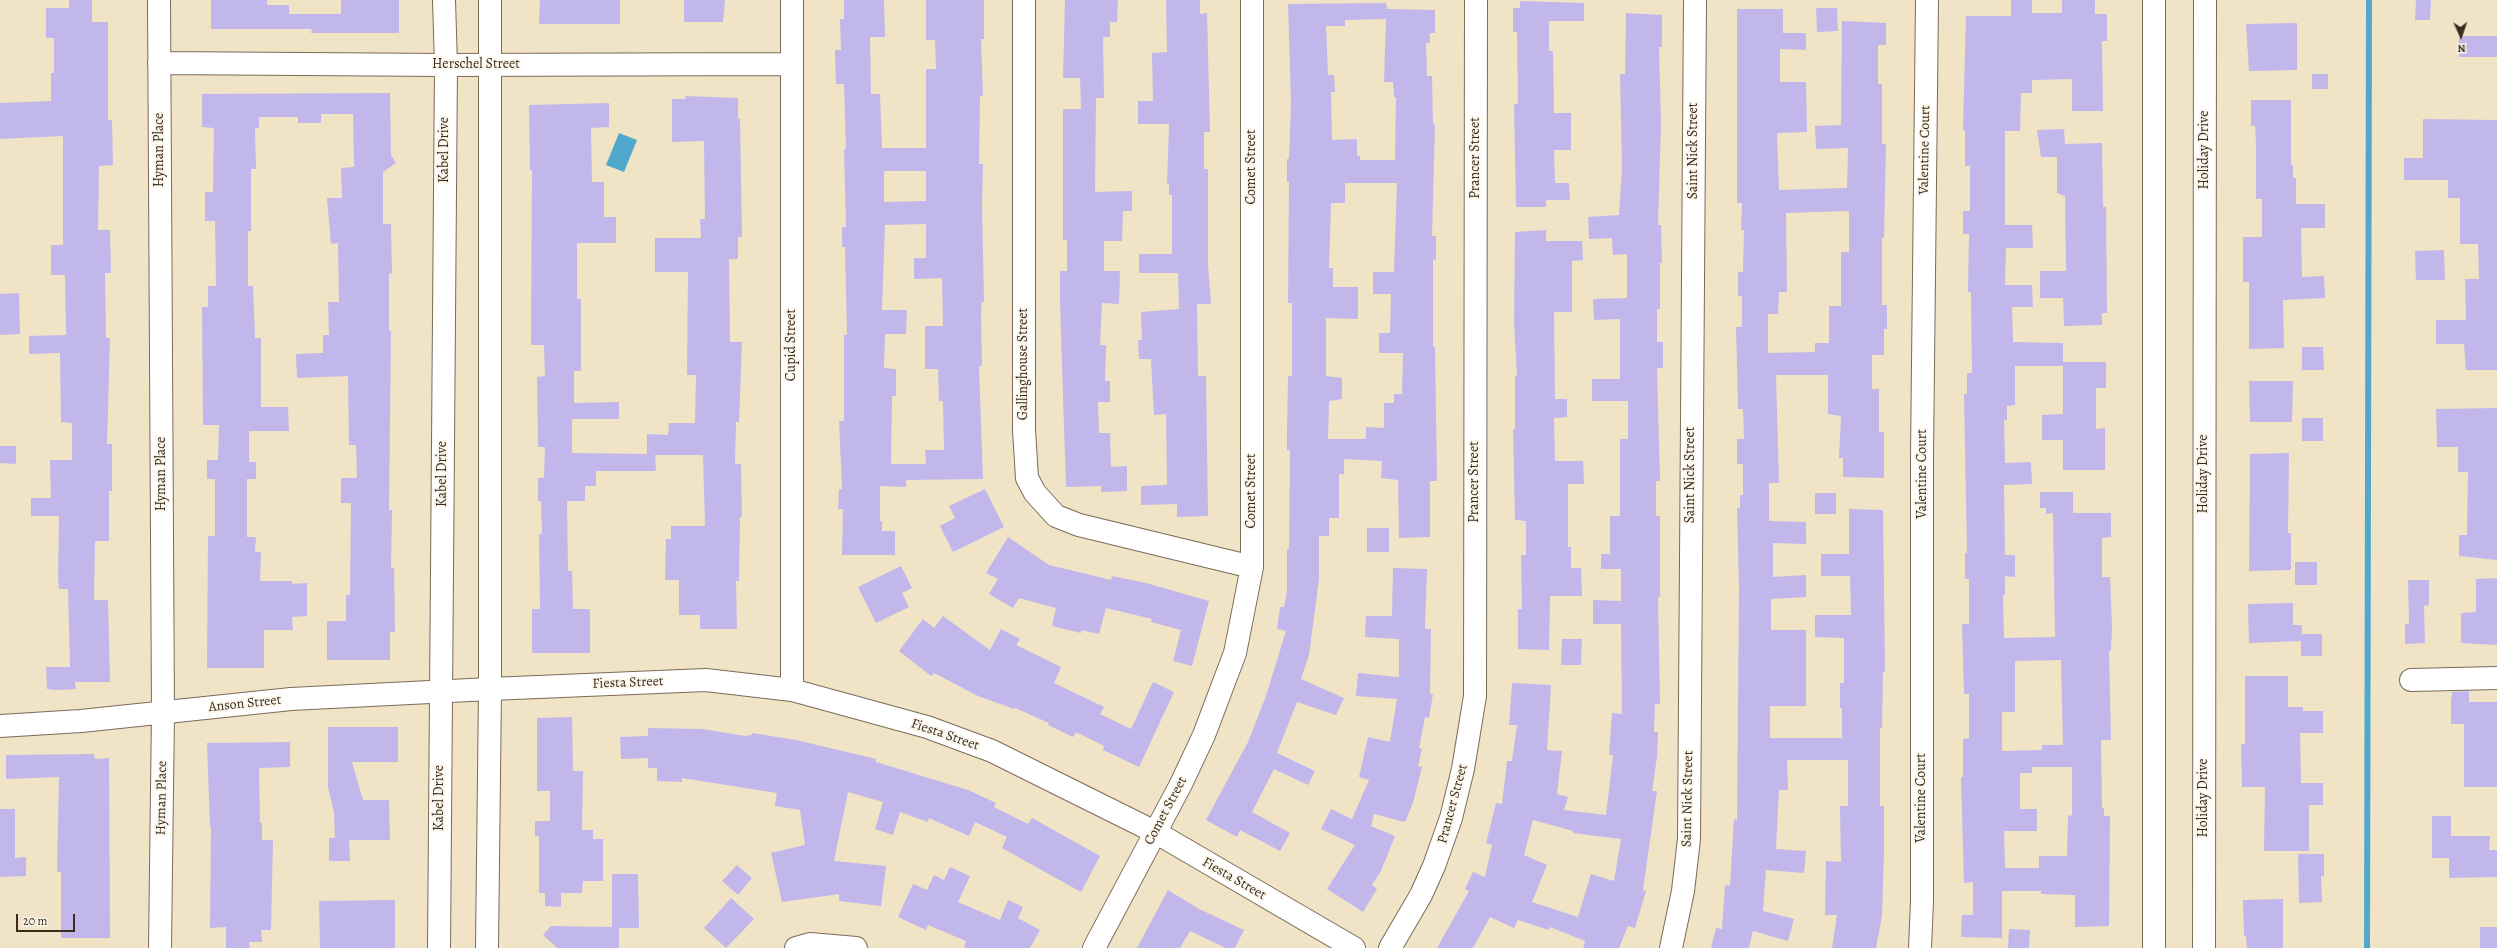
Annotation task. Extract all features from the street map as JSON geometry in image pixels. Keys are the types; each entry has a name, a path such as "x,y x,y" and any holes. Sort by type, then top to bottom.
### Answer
{"street":[{"name":"Hyman Place","path":"159,0 163,712 160,948"},
{"name":"Kabel Drive","path":"439,948 446,65 444,0"},
{"path":"487,948 490,689 490,0"},
{"name":"Cupid Street","path":"792,0 792,690"},
{"name":"Gallinghouse Street","path":"1024,0 1024,437 1027,478 1035,493 1056,516 1079,526 1252,567"},
{"name":"Comet Street","path":"1094,948 1181,784 1220,697 1235,653 1252,567 1252,0"},
{"name":"Prancer Street","path":"1390,948 1424,888 1451,818 1464,769 1475,696 1476,0"},
{"name":"Saint Nick Street","path":"1671,948 1683,892 1688,839 1695,0"},
{"name":"Valentine Court","path":"1920,948 1922,901 1922,456 1927,0"},
{"path":"2154,0 2154,948"},
{"name":"Holiday Drive","path":"2204,948 2205,0"},
{"name":"Herschel Street","path":"160,63 446,65 792,64"},
{"path":"2411,680 2497,678"},
{"name":"Fiesta Street","path":"490,689 706,680 792,690 927,726 992,751 1155,832 1354,948"},
{"name":"Anson Street","path":"0,726 291,699 490,689"},
{"path":"796,948 810,944 856,948"}],"water":[{"path":"619,133 637,140 624,172 606,165"}],"building":[{"path":"69,0 92,0 92,22 108,22 108,120 112,120 113,165 99,166 98,230 110,230 111,273 105,273 106,338 110,338 107,444 112,444 112,491 109,491 109,541 95,541 94,600 108,600 110,682 75,682 76,689 58,690 47,689 46,667 70,667 68,589 59,589 58,578 59,516 31,516 31,498 51,498 50,460 72,460 72,423 61,422 60,353 29,354 29,336 66,335 65,275 51,275 51,245 63,245 63,136 0,139 0,103 51,101 51,73 54,73 54,38 46,38 46,8 69,8"},
{"path":"211,0 267,0 267,5 289,5 289,14 341,14 341,0 399,0 399,33 311,33 312,29 211,29"},
{"path":"540,0 620,0 620,24 539,24"},
{"path":"684,0 725,0 723,22 684,22"},
{"path":"844,0 884,0 885,37 870,37 871,94 880,94 882,148 926,148 926,69 936,69 935,40 926,40 926,0 984,0 984,39 981,39 983,96 980,96 979,164 983,164 982,204 984,302 982,302 981,314 982,366 979,366 983,479 906,480 906,487 880,486 880,521 882,521 882,531 895,531 895,555 842,555 843,509 838,509 839,489 842,489 839,421 844,421 844,335 847,335 845,247 842,247 842,227 846,227 844,149 846,149 844,84 836,84 835,50 841,50 840,19 844,19","holes":["884,171 926,171 926,201 884,202","926,224 926,258 914,258 914,279 942,278 943,326 925,326 925,369 938,369 939,401 943,401 944,450 925,450 926,464 891,464 892,396 896,396 896,369 884,368 885,334 906,334 907,310 882,310 885,225"]},
{"path":"1065,0 1118,0 1117,22 1110,22 1110,37 1103,37 1104,98 1096,98 1095,192 1132,191 1132,211 1123,211 1122,241 1104,241 1104,271 1120,271 1119,304 1102,303 1100,345 1106,345 1105,381 1110,381 1110,402 1098,402 1099,433 1110,433 1111,467 1127,466 1127,491 1101,492 1101,486 1066,487 1060,303 1060,271 1067,271 1067,240 1063,240 1063,109 1081,109 1080,78 1063,78"},
{"path":"1166,0 1200,0 1200,14 1207,13 1210,132 1204,132 1204,169 1208,169 1208,265 1211,304 1197,304 1198,376 1206,376 1208,516 1177,517 1177,504 1141,505 1141,486 1167,485 1166,414 1154,415 1151,359 1139,359 1138,340 1142,340 1141,312 1179,309 1178,273 1139,273 1139,254 1172,254 1172,195 1169,195 1169,184 1167,184 1169,124 1138,124 1138,101 1153,101 1152,53 1167,52"},
{"path":"2011,0 2032,0 2032,13 2062,13 2062,0 2095,0 2095,14 2107,14 2107,41 2102,41 2103,111 2072,111 2072,79 2032,80 2032,93 2021,93 2020,131 2005,131 2005,225 2032,225 2033,248 2006,248 2005,285 2032,285 2033,307 2012,307 2013,342 2063,343 2063,366 2015,366 2015,405 2007,406 2007,420 2004,420 2005,463 2031,462 2032,484 2004,485 2005,555 2015,555 2015,577 2005,576 2005,595 2003,595 2004,638 2055,637 2053,513 2046,514 2046,508 2040,508 2040,492 2073,492 2073,513 2111,513 2111,537 2102,538 2102,577 2110,577 2112,625 2111,651 2109,651 2111,740 2101,740 2102,808 2104,808 2104,816 2110,816 2109,926 2075,927 2075,895 2041,894 2041,891 2002,891 2002,938 1961,937 1962,915 1973,915 1973,882 1964,883 1961,777 1963,777 1963,739 1969,738 1969,694 1964,694 1962,624 1969,624 1969,579 1965,579 1965,553 1967,553 1964,394 1967,394 1967,373 1972,373 1971,292 1968,292 1969,234 1963,234 1963,211 1970,211 1970,166 1965,166 1965,130 1963,130 1966,16 2011,16","holes":["2061,660 2063,745 2042,745 2042,750 2002,751 2002,712 2015,712 2015,661","2032,767 2072,767 2072,816 2068,815 2067,856 2039,856 2039,868 2005,868 2004,831 2037,831 2037,809 2020,809 2020,773 2032,773"]},
{"path":"2416,0 2431,0 2430,20 2415,20"},
{"path":"1520,1 1584,3 1584,21 1549,21 1549,51 1553,51 1554,113 1571,113 1571,150 1554,150 1555,183 1569,183 1570,200 1546,200 1546,207 1516,207 1514,104 1518,104 1517,32 1513,32 1513,8 1520,8"},
{"path":"1386,3 1387,9 1435,10 1435,33 1430,33 1430,43 1426,43 1427,76 1432,76 1433,124 1435,125 1432,236 1436,236 1436,259 1433,260 1433,347 1435,347 1437,481 1430,481 1430,537 1399,538 1398,480 1381,478 1382,461 1344,459 1344,474 1339,474 1339,518 1329,518 1329,536 1319,536 1319,579 1309,655 1301,679 1344,698 1336,715 1297,702 1277,753 1315,771 1308,785 1274,769 1252,812 1290,833 1280,851 1240,830 1237,837 1206,820 1248,742 1266,696 1286,631 1277,629 1280,607 1284,607 1287,591 1287,549 1289,549 1290,450 1287,450 1287,429 1288,376 1292,376 1292,303 1288,303 1289,182 1287,182 1287,159 1289,159 1291,103 1288,4","holes":["1386,19 1384,82 1393,82 1394,97 1396,97 1395,160 1360,160 1360,156 1357,156 1357,139 1332,140 1331,92 1335,92 1334,75 1328,75 1326,26 1345,26 1345,20","1345,183 1397,183 1394,272 1373,272 1373,294 1391,294 1390,333 1379,333 1379,353 1403,353 1402,394 1394,394 1394,403 1384,403 1384,428 1366,427 1366,439 1328,439 1329,401 1342,399 1342,378 1326,376 1326,318 1358,319 1358,287 1333,287 1333,268 1329,268 1331,203 1345,203"]},
{"path":"1816,8 1837,8 1838,31 1817,32"},
{"path":"1737,9 1783,9 1783,33 1806,33 1806,50 1780,49 1780,82 1806,82 1807,132 1777,133 1779,190 1847,188 1848,148 1816,149 1815,126 1841,125 1842,21 1886,23 1886,45 1878,45 1878,84 1882,84 1882,144 1886,144 1884,238 1882,238 1882,305 1887,305 1887,329 1884,329 1884,355 1872,355 1872,389 1879,389 1879,432 1884,432 1884,478 1843,477 1843,458 1839,458 1841,416 1828,414 1828,375 1776,375 1779,483 1769,483 1769,521 1806,522 1806,544 1773,543 1773,577 1806,575 1806,597 1771,599 1771,630 1806,630 1806,706 1770,706 1770,738 1842,738 1840,683 1844,683 1844,638 1815,637 1815,615 1851,615 1850,576 1821,576 1821,554 1849,554 1849,509 1883,510 1885,672 1883,672 1882,728 1880,728 1880,806 1884,806 1884,852 1882,916 1876,948 1832,948 1837,915 1825,915 1826,861 1841,862 1840,806 1848,806 1848,760 1787,760 1788,790 1779,790 1776,849 1806,851 1804,873 1766,870 1763,911 1794,919 1788,941 1753,931 1749,948 1711,948 1716,928 1722,929 1725,885 1730,886 1734,819 1737,820 1739,588 1737,508 1740,508 1740,495 1743,495 1743,464 1737,464 1737,439 1744,439 1743,409 1738,409 1736,327 1742,327 1742,296 1738,296 1738,272 1743,272 1744,230 1741,230 1742,203 1737,203","holes":["1849,211 1849,252 1841,252 1841,306 1829,306 1829,343 1815,343 1815,352 1768,353 1768,314 1778,314 1779,292 1787,292 1786,213"]},
{"path":"1626,13 1662,15 1662,47 1659,47 1661,123 1658,225 1661,225 1662,263 1660,263 1660,309 1657,309 1657,342 1663,342 1663,368 1657,368 1660,481 1656,481 1656,516 1660,516 1660,597 1658,597 1660,704 1655,704 1654,732 1658,732 1657,757 1652,791 1657,791 1643,890 1646,891 1635,928 1628,926 1619,948 1583,948 1585,941 1550,927 1549,930 1518,920 1514,928 1490,917 1473,948 1437,948 1469,891 1465,889 1473,872 1485,877 1492,845 1486,843 1496,803 1502,804 1507,761 1512,761 1517,725 1509,725 1512,683 1551,685 1547,750 1562,751 1557,794 1568,797 1564,810 1606,815 1613,755 1609,755 1612,713 1622,714 1621,624 1593,624 1593,600 1621,601 1621,569 1601,569 1601,554 1610,554 1610,516 1620,516 1620,439 1628,439 1628,401 1592,401 1592,379 1620,379 1620,319 1594,320 1593,299 1627,298 1627,254 1613,255 1612,238 1589,239 1588,217 1619,215 1622,167 1620,74 1625,74","holes":["1533,820 1573,831 1573,833 1621,839 1614,881 1591,874 1578,917 1532,902 1547,865 1524,855"]},
{"path":"2297,23 2297,70 2249,71 2246,24"},
{"path":"2459,36 2497,36 2497,57 2459,57"},
{"path":"2312,74 2328,74 2328,89 2312,89"},
{"path":"390,93 391,155 396,163 383,172 383,224 391,224 392,273 389,274 389,331 391,331 389,510 392,510 391,568 394,568 395,632 390,632 390,660 327,660 327,621 346,621 346,595 350,595 351,503 341,503 341,478 357,478 356,445 349,445 348,376 297,378 296,354 323,353 323,335 329,335 328,302 339,302 338,243 331,244 327,198 342,198 341,168 354,167 353,114 321,114 321,123 298,123 298,117 259,117 259,128 255,128 256,169 251,169 251,231 248,231 248,286 253,286 255,338 261,338 261,407 288,407 289,431 249,431 249,462 256,462 256,479 247,479 247,537 256,537 255,552 261,552 260,581 292,581 292,584 307,583 307,616 292,617 293,630 264,630 264,668 207,668 208,536 215,536 215,479 207,479 207,460 218,460 219,425 203,425 202,307 208,307 208,286 216,286 215,221 205,221 205,192 213,192 214,128 202,127 202,94"},
{"path":"685,96 738,98 738,119 740,119 742,237 738,237 738,259 729,259 730,342 742,342 739,422 736,422 735,464 741,464 742,517 740,517 739,581 736,581 737,629 700,629 700,615 679,615 679,580 665,580 666,539 671,539 671,526 705,526 703,455 655,455 656,471 596,471 596,486 585,486 585,501 567,501 568,571 572,571 573,609 590,609 590,653 532,653 532,609 540,609 539,534 542,534 541,501 538,501 538,478 544,478 545,447 538,447 537,377 545,376 544,345 531,345 532,170 530,170 529,105 609,103 609,127 591,128 592,182 604,182 604,217 616,217 616,243 577,243 577,299 581,299 581,371 574,371 574,403 619,402 619,419 572,419 572,453 647,454 647,434 668,435 669,423 695,423 696,375 687,375 688,272 655,272 655,238 701,238 700,219 705,219 704,141 672,142 672,99 686,99"},
{"path":"2251,100 2291,100 2291,165 2293,165 2293,178 2296,178 2296,204 2325,204 2325,228 2301,228 2302,277 2324,276 2325,298 2283,300 2284,348 2249,349 2249,282 2243,282 2243,237 2262,237 2262,199 2256,199 2256,143 2255,126 2251,126"},
{"path":"2423,119 2497,120 2497,370 2466,370 2464,344 2436,344 2436,320 2466,320 2465,279 2479,279 2478,244 2460,244 2460,198 2448,198 2448,180 2404,180 2404,158 2423,158"},
{"path":"2064,129 2065,144 2102,143 2103,207 2106,207 2107,313 2102,313 2102,325 2064,326 2063,298 2040,298 2040,271 2066,271 2065,196 2057,193 2057,157 2041,157 2037,130"},
{"path":"1546,230 1546,241 1582,241 1583,260 1572,261 1572,312 1554,312 1555,399 1567,399 1567,417 1554,418 1555,461 1583,461 1584,484 1568,484 1568,547 1571,547 1571,568 1581,568 1582,596 1550,596 1549,650 1518,649 1518,609 1522,609 1521,555 1526,555 1526,521 1515,520 1513,429 1515,429 1515,376 1517,376 1514,323 1515,232"},
{"path":"2444,250 2445,280 2416,280 2415,251"},
{"path":"19,293 20,334 0,335 0,294"},
{"path":"2302,347 2323,347 2324,370 2302,370"},
{"path":"2063,362 2106,362 2106,388 2096,388 2096,429 2105,428 2105,470 2063,470 2063,440 2042,440 2042,415 2063,414"},
{"path":"2249,381 2293,381 2292,422 2250,422"},
{"path":"2497,408 2497,560 2459,556 2459,535 2467,535 2468,472 2458,472 2458,447 2437,447 2436,409"},
{"path":"2302,418 2323,418 2323,441 2302,441"},
{"path":"0,446 16,446 16,464 0,463"},
{"path":"2289,453 2288,533 2291,533 2291,570 2249,571 2250,454"},
{"path":"985,489 1004,527 953,552 940,526 955,518 949,506"},
{"path":"1815,493 1836,493 1836,514 1815,514"},
{"path":"1367,528 1389,528 1389,552 1367,552"},
{"path":"1008,537 1049,565 1111,580 1112,576 1146,583 1209,601 1192,666 1173,661 1181,630 1151,622 1152,619 1106,608 1099,634 1081,630 1081,633 1052,626 1056,608 1019,598 1013,608 989,594 998,579 986,573"},
{"path":"2295,562 2317,562 2317,585 2295,585"},
{"path":"901,566 912,588 902,593 909,607 876,623 858,587"},
{"path":"1393,568 1427,569 1425,629 1431,629 1430,694 1433,694 1429,718 1425,717 1419,748 1422,749 1418,766 1422,767 1413,803 1405,822 1374,814 1371,826 1395,836 1381,871 1372,885 1377,889 1363,912 1327,889 1355,845 1321,829 1331,809 1352,819 1369,780 1359,777 1368,737 1390,742 1397,699 1356,696 1358,673 1399,677 1399,639 1365,637 1366,616 1392,616"},
{"path":"2497,578 2497,645 2461,643 2461,613 2476,612 2476,579"},
{"path":"2408,580 2429,580 2429,605 2424,606 2425,643 2405,644 2405,624 2409,624"},
{"path":"2293,603 2293,625 2302,625 2302,634 2322,634 2322,656 2301,656 2301,641 2249,643 2248,604"},
{"path":"943,616 990,650 1001,629 1020,639 1016,645 1061,667 1054,683 1104,707 1100,714 1131,729 1153,682 1174,692 1139,767 1103,750 1104,746 1076,732 1073,737 1048,725 1049,723 1015,708 1014,709 978,696 934,673 931,676 899,651 923,619 934,628"},
{"path":"1562,639 1582,639 1581,665 1561,665"},
{"path":"2245,676 2288,676 2288,707 2303,707 2303,711 2323,711 2323,733 2300,733 2301,783 2323,783 2323,805 2309,805 2309,851 2264,851 2265,787 2242,787 2241,744 2245,744"},
{"path":"2469,691 2469,702 2497,702 2497,787 2464,787 2464,724 2451,724 2451,702 2452,692"},
{"path":"572,717 573,771 583,771 582,830 593,830 593,839 603,839 603,881 583,881 582,893 561,893 561,907 545,906 545,893 539,893 539,836 535,836 535,821 550,821 550,791 537,791 537,718"},
{"path":"328,727 398,727 398,762 352,762 363,800 389,800 390,840 349,840 350,861 329,861 329,838 335,838 334,813 328,787"},
{"path":"648,728 702,729 745,736 752,735 752,733 796,740 876,759 876,762 968,790 996,803 994,807 1028,824 1032,818 1100,856 1081,892 1002,848 1007,837 975,822 969,836 929,818 928,822 900,812 893,835 875,829 883,802 848,792 834,861 886,866 881,906 839,901 839,894 782,902 771,853 805,845 800,810 775,806 777,793 682,778 682,782 657,781 657,768 648,768 648,758 621,759 620,737 648,736"},
{"path":"290,742 290,767 259,768 260,823 262,823 262,840 273,840 271,930 261,930 262,942 249,942 250,948 226,948 226,927 210,928 211,827 207,743"},
{"path":"94,754 95,759 109,758 110,938 61,938 61,872 57,872 59,777 6,779 6,755"},
{"path":"0,809 15,809 15,858 26,857 26,876 0,877"},
{"path":"2432,816 2451,816 2451,836 2490,836 2489,850 2497,850 2497,877 2449,878 2449,858 2432,858"},
{"path":"2298,854 2324,854 2324,876 2321,876 2322,902 2299,903"},
{"path":"737,865 752,878 738,895 722,881"},
{"path":"950,867 970,876 958,902 1000,920 1008,900 1023,907 1018,918 1040,930 1030,948 964,948 966,941 928,925 926,930 898,917 913,884 927,890 934,875 944,880"},
{"path":"612,874 638,874 639,928 619,928 619,948 557,948 543,935 551,926 612,927"},
{"path":"1168,890 1199,909 1244,930 1235,948 1226,948 1190,931 1180,948 1137,948"},
{"path":"731,898 754,919 726,948 704,928"},
{"path":"2283,899 2283,948 2247,948 2246,936 2244,936 2243,900"},
{"path":"395,900 395,948 320,948 319,901"},
{"path":"2480,927 2497,927 2497,948 2480,948"},
{"path":"2009,929 2030,930 2029,948 2008,948"}],"waterway":[{"path":"2367,948 2369,0"}]}
